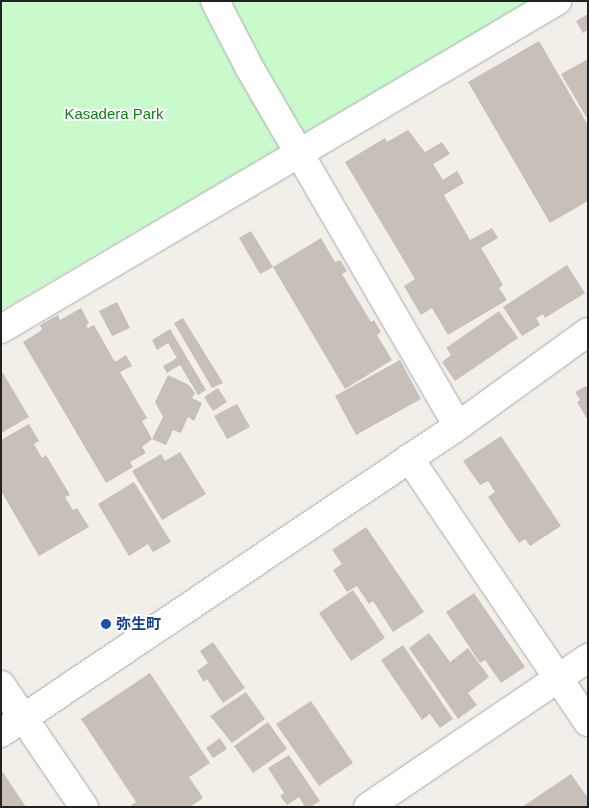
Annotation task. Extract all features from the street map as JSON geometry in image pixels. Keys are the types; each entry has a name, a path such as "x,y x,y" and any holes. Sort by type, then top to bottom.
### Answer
{"street":[{"path":"215,1 298,153 458,426"},
{"path":"1,329 557,1"},
{"path":"12,726 458,426 588,332"},
{"path":"409,458 588,722"},
{"path":"368,807 588,658"},
{"path":"1,685 12,726 84,807"}],"green space":[{"name":"Kasadera Park","path":"1,1 531,1 1,310"}],"building":[{"path":"588,14 588,30 583,33 576,21"},
{"path":"539,41 588,125 588,201 550,223 468,82"},
{"path":"588,59 588,120 561,74"},
{"path":"408,130 425,152 442,142 450,154 433,164 443,180 457,171 464,183 444,195 470,240 492,228 498,238 481,248 503,285 499,288 507,300 448,335 432,308 421,315 404,286 415,279 345,162 385,138 387,142"},
{"path":"251,231 273,267 260,274 239,238"},
{"path":"321,238 335,262 340,260 347,271 342,274 371,322 374,320 381,332 377,335 392,360 345,389 273,267"},
{"path":"567,265 585,293 545,318 543,314 536,318 540,325 522,336 503,307"},
{"path":"117,302 130,328 112,336 99,311"},
{"path":"81,308 89,323 86,325 88,328 94,325 115,362 126,355 132,366 120,372 147,418 142,421 152,439 142,447 146,453 130,462 133,467 106,483 23,342 42,330 40,325 58,315 60,320"},
{"path":"499,311 518,338 455,381 442,362 451,355 446,348"},
{"path":"183,318 223,383 212,388 174,323"},
{"path":"170,329 206,390 198,395 180,365 167,373 163,366 177,358 168,343 157,350 152,340"},
{"path":"400,360 421,399 356,435 335,396"},
{"path":"3,373 29,417 1,433 1,374"},
{"path":"168,375 189,385 195,393 192,398 202,403 194,421 188,417 181,433 173,430 166,445 152,439 163,417 155,402"},
{"path":"586,386 588,388 588,420 577,402 580,400 575,392"},
{"path":"218,388 227,402 213,411 204,397"},
{"path":"237,404 250,427 227,439 214,416"},
{"path":"29,424 39,441 34,444 42,458 46,455 70,495 65,497 73,510 77,508 89,527 39,556 1,491 1,440"},
{"path":"501,436 561,526 530,546 525,539 519,543 488,497 495,492 488,481 480,485 463,461"},
{"path":"180,452 206,494 162,520 132,471 161,454 165,461"},
{"path":"134,482 171,542 153,552 148,544 129,556 98,504"},
{"path":"366,527 424,612 393,632 373,601 369,604 357,586 347,592 333,570 342,564 332,550"},
{"path":"353,590 385,638 351,661 319,613"},
{"path":"474,593 525,667 501,683 485,660 480,663 446,612"},
{"path":"429,633 450,662 468,648 489,677 468,693 477,705 458,719 409,648"},
{"path":"213,642 245,688 223,703 207,679 204,682 197,671 208,663 200,651"},
{"path":"403,645 453,719 440,728 430,714 422,720 381,660"},
{"path":"150,673 210,763 189,777 203,798 190,807 129,807 136,802 81,719"},
{"path":"246,692 265,719 232,743 210,716"},
{"path":"311,701 353,763 319,786 276,724"},
{"path":"268,722 287,749 253,773 234,746"},
{"path":"220,738 227,749 213,758 206,748"},
{"path":"289,755 320,801 310,807 305,807 299,797 287,805 280,796 284,793 268,768"},
{"path":"2,771 26,807 1,807"},
{"path":"571,774 588,798 588,807 522,807"}],"place":[{"name":"弥生町","path":"106,624"}]}
